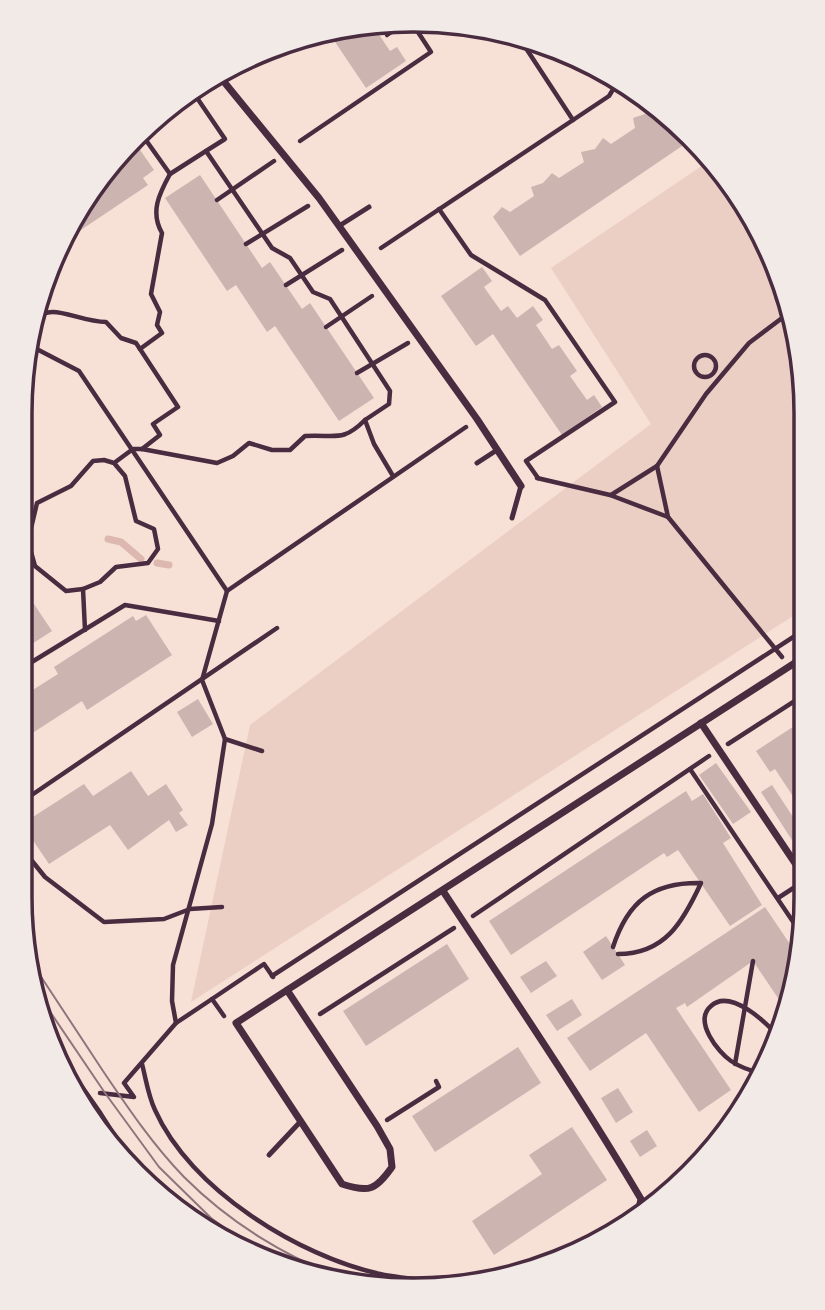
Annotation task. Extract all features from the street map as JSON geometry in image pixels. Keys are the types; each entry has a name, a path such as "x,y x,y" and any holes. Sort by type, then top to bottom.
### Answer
{"street":[{"path":"224,82 319,198 520,483"},
{"path":"285,991 390,1149 392,1167 380,1185 361,1191 342,1184 236,1023 285,991 443,891 794,664"},
{"path":"701,723 794,862"},
{"path":"443,891 527,1022 595,1121 641,1199 640,1203"}],"lane":[{"path":"339,226 369,207"},
{"path":"477,463 498,450"},
{"path":"512,518 520,483"},
{"path":"87,1094 111,1130"},
{"path":"269,1155 301,1121"}],"path":[{"path":"387,35 391,32"},
{"path":"300,141 431,52 418,32"},
{"path":"527,49 573,120"},
{"path":"381,248 609,96 613,89"},
{"path":"139,349 162,333 157,325 160,312 151,294 162,233 155,221 158,195 170,174 225,139 197,99"},
{"path":"146,140 170,174"},
{"path":"114,463 133,449 218,463 233,456 249,443 272,450 290,450 305,436 341,437 354,431 389,404 390,391 330,299 313,292 290,258 272,248 206,151"},
{"path":"217,200 285,154"},
{"path":"246,244 319,198"},
{"path":"439,209 471,255 545,300 615,402 526,461 538,478"},
{"path":"286,285 352,244"},
{"path":"326,327 384,288"},
{"path":"44,315 52,312 92,322 106,322 121,338 136,344 178,407 153,424 160,435 142,449"},
{"path":"610,495 657,466 720,378 749,343 782,318"},
{"path":"357,373 419,337"},
{"path":"37,349 79,371 227,591"},
{"path":"703,355 713,358 716,365 714,373 706,377 699,375 694,369 696,359 703,355"},
{"path":"714,373 720,378"},
{"path":"176,1023 172,1001 173,965 212,824 225,739 202,680 227,591 477,419"},
{"path":"365,420 374,444 393,476"},
{"path":"32,522 37,503 71,486 93,461 104,460 114,463 125,476 136,521 154,528 158,549 148,562 116,567 100,582 83,589 66,591 35,566 32,557"},
{"path":"657,466 668,517 789,667"},
{"path":"520,483 530,477 538,478 610,495 668,517"},
{"path":"83,589 85,630"},
{"path":"32,662 125,605 219,621"},
{"path":"32,795 277,628"},
{"path":"272,976 794,637"},
{"path":"308,1023 794,701"},
{"path":"225,739 262,751"},
{"path":"690,769 793,920"},
{"path":"32,861 45,877 104,922 164,919 190,909 222,907"},
{"path":"613,947 623,920 640,900 665,886 701,883 687,913 669,936 647,950 634,954 618,954"},
{"path":"778,898 794,887"},
{"path":"735,1064 753,961"},
{"path":"100,1113 108,1108 98,1093 134,1097 124,1083 176,1023 264,964 285,991"},
{"path":"212,999 227,1020 236,1023"},
{"path":"752,1070 735,1064 719,1051 707,1030 705,1016 712,1005 729,1003 746,1009 770,1027"},
{"path":"142,1063 154,1109 180,1151 194,1167 263,1224 308,1249 344,1264 381,1274 426,1278"},
{"path":"377,1126 439,1087 436,1081"}],"shaded area":[{"path":"702,165 729,201 754,244 773,290 781,314 790,363 794,412 794,615 191,1002 250,725 651,424 551,268"}],"building":[{"path":"378,33 390,51 397,47 406,61 366,88 334,40"},
{"path":"647,112 684,145 520,256 493,217 502,207 510,212 534,196 531,187 543,183 552,173 559,178 584,162 581,152 595,149 603,138 611,144 635,128 633,118"},
{"path":"139,148 154,170 143,178 148,185 77,232 110,181"},
{"path":"200,175 262,268 270,262 302,309 310,303 374,398 339,421 275,326 267,332 236,285 227,291 165,198"},
{"path":"482,267 492,281 484,287 501,311 508,306 517,318 533,306 543,320 536,325 552,349 559,345 577,371 570,376 587,400 594,395 602,407 562,435 493,334 476,346 441,296"},
{"path":"34,604 52,631 32,644"},
{"path":"146,615 172,655 87,710 82,701 32,733 32,690 58,674 54,667 133,616 136,621"},
{"path":"198,699 213,724 192,737 177,712"},
{"path":"794,726 794,798 775,769 770,772 756,751"},
{"path":"716,763 751,812 733,824 699,775"},
{"path":"131,771 148,796 166,784 183,810 179,813 188,825 176,832 169,820 128,850 110,825 49,864 32,839 32,818 84,784 93,796"},
{"path":"772,785 794,818 794,843 761,792"},
{"path":"686,791 692,801 703,794 731,838 723,843 762,905 730,926 678,850 667,857 664,853 511,955 489,921"},
{"path":"765,907 790,945 780,1000 753,961 687,1007 685,1003 676,1008 731,1090 699,1112 646,1033 590,1071 567,1038"},
{"path":"606,936 625,965 602,980 583,952"},
{"path":"447,944 469,979 366,1046 343,1011"},
{"path":"546,961 557,976 531,993 520,977"},
{"path":"572,999 582,1015 557,1031 546,1015"},
{"path":"518,1047 541,1083 435,1152 412,1116"},
{"path":"618,1088 633,1112 616,1123 601,1098"},
{"path":"572,1127 607,1180 494,1255 472,1221 542,1174 529,1155"},
{"path":"647,1130 657,1146 640,1157 630,1141"}],"waterway":[{"path":"108,539 121,542 141,559"},
{"path":"157,563 169,565"}],"tram line":[{"path":"40,974 131,1112 184,1177 240,1224 313,1266"},
{"path":"48,1009 159,1167 211,1218 227,1230"}]}
